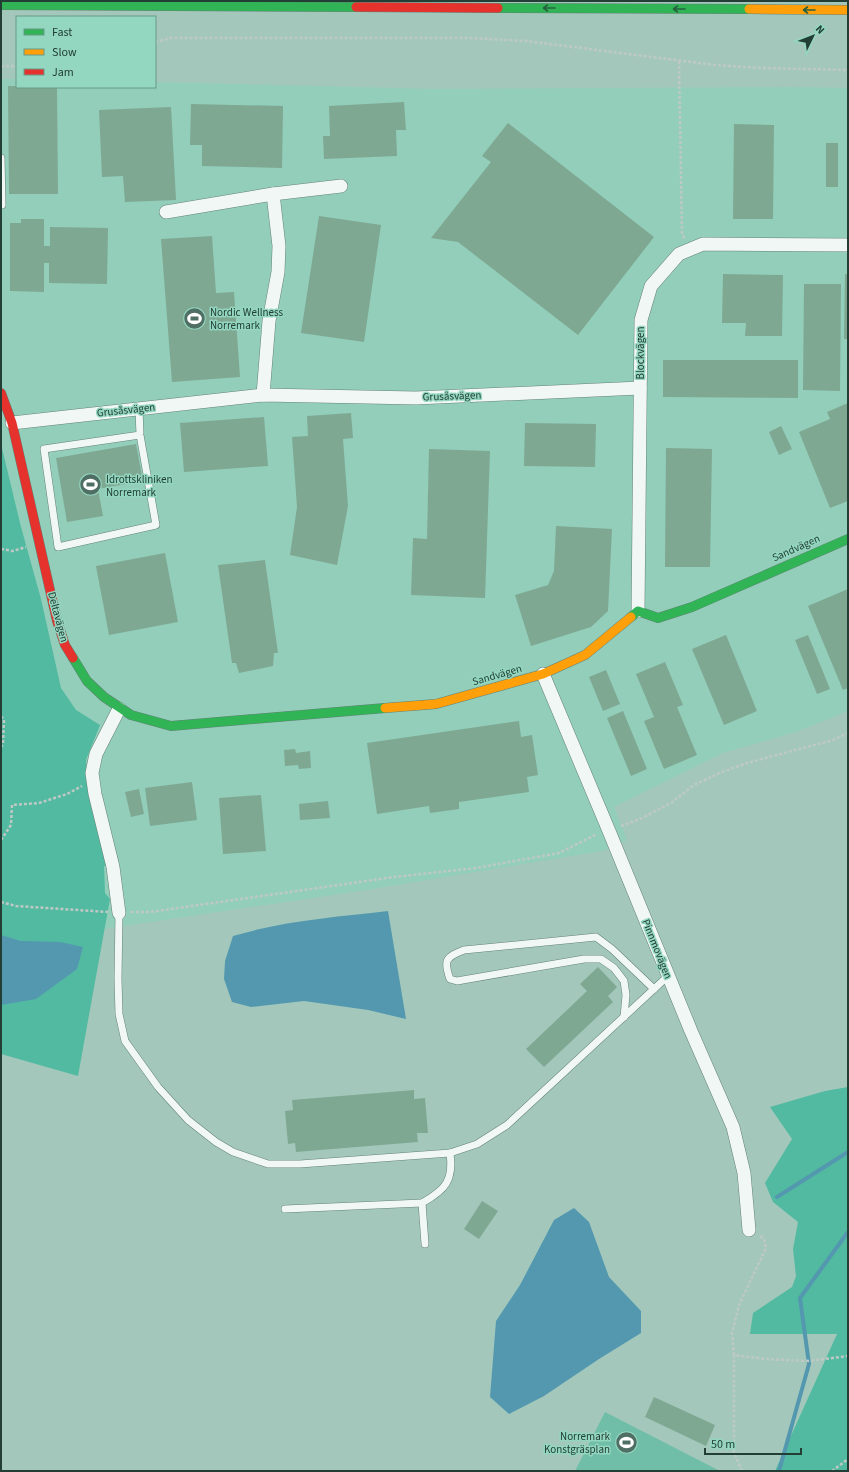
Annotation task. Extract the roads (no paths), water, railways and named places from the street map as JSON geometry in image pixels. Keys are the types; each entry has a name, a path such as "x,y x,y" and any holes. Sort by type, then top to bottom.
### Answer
{"street":[{"path":"1,5 848,10"},
{"path":"166,212 273,194 341,186"},
{"path":"263,395 269,320 278,272 279,246 273,194"},
{"name":"Blockvägen","path":"638,611 641,320 651,286 679,254 703,244 848,245"},
{"name":"Grusåsvägen","path":"12,423 263,395 416,398 640,388"},
{"name":"Deltavägen","path":"1,393 12,423 57,621 65,645 87,681 119,709"},
{"name":"Sandvägen","path":"119,709 131,715 171,726 436,704 543,674 585,655 638,611 658,618 692,607 848,539"},
{"name":"Pinnmovägen","path":"543,674 668,976 733,1127 744,1173 749,1230"},
{"path":"119,709 96,754 92,773 114,867 119,913"}],"lane":[{"path":"1,158 1,205"},
{"path":"139,409 140,435 156,525 58,547 44,449 140,435"},
{"path":"119,913 119,1014 125,1041 158,1087 188,1120 216,1142 233,1152 268,1164 300,1164 450,1153 477,1144 508,1125 668,976"},
{"path":"624,1017 626,995 624,981 614,968 601,960 584,959 457,981 450,979 446,968 447,961 451,955 464,950 596,937 612,949 654,989"},
{"path":"284,1209 422,1203 440,1193 449,1178 452,1167 450,1153"},
{"path":"422,1203 425,1244"}],"water":[{"path":"388,911 406,1019 368,1010 304,1001 251,1007 232,1002 224,979 225,961 233,936 290,923"},
{"path":"1,935 21,941 60,942 83,947 77,969 36,999 1,1005"},
{"path":"574,1208 589,1222 609,1277 641,1311 641,1333 544,1396 509,1414 490,1397 496,1321 520,1285 554,1220"}],"waterway":[{"path":"777,1197 848,1152"},
{"path":"779,1471 809,1364 800,1298 848,1232"}],"place":[{"name":"Nordic Wellness Norremark","path":"195,318"},
{"name":"Idrottskliniken Norremark","path":"90,485"},
{"name":"Norremark Konstgräsplan","path":"626,1442"}]}
